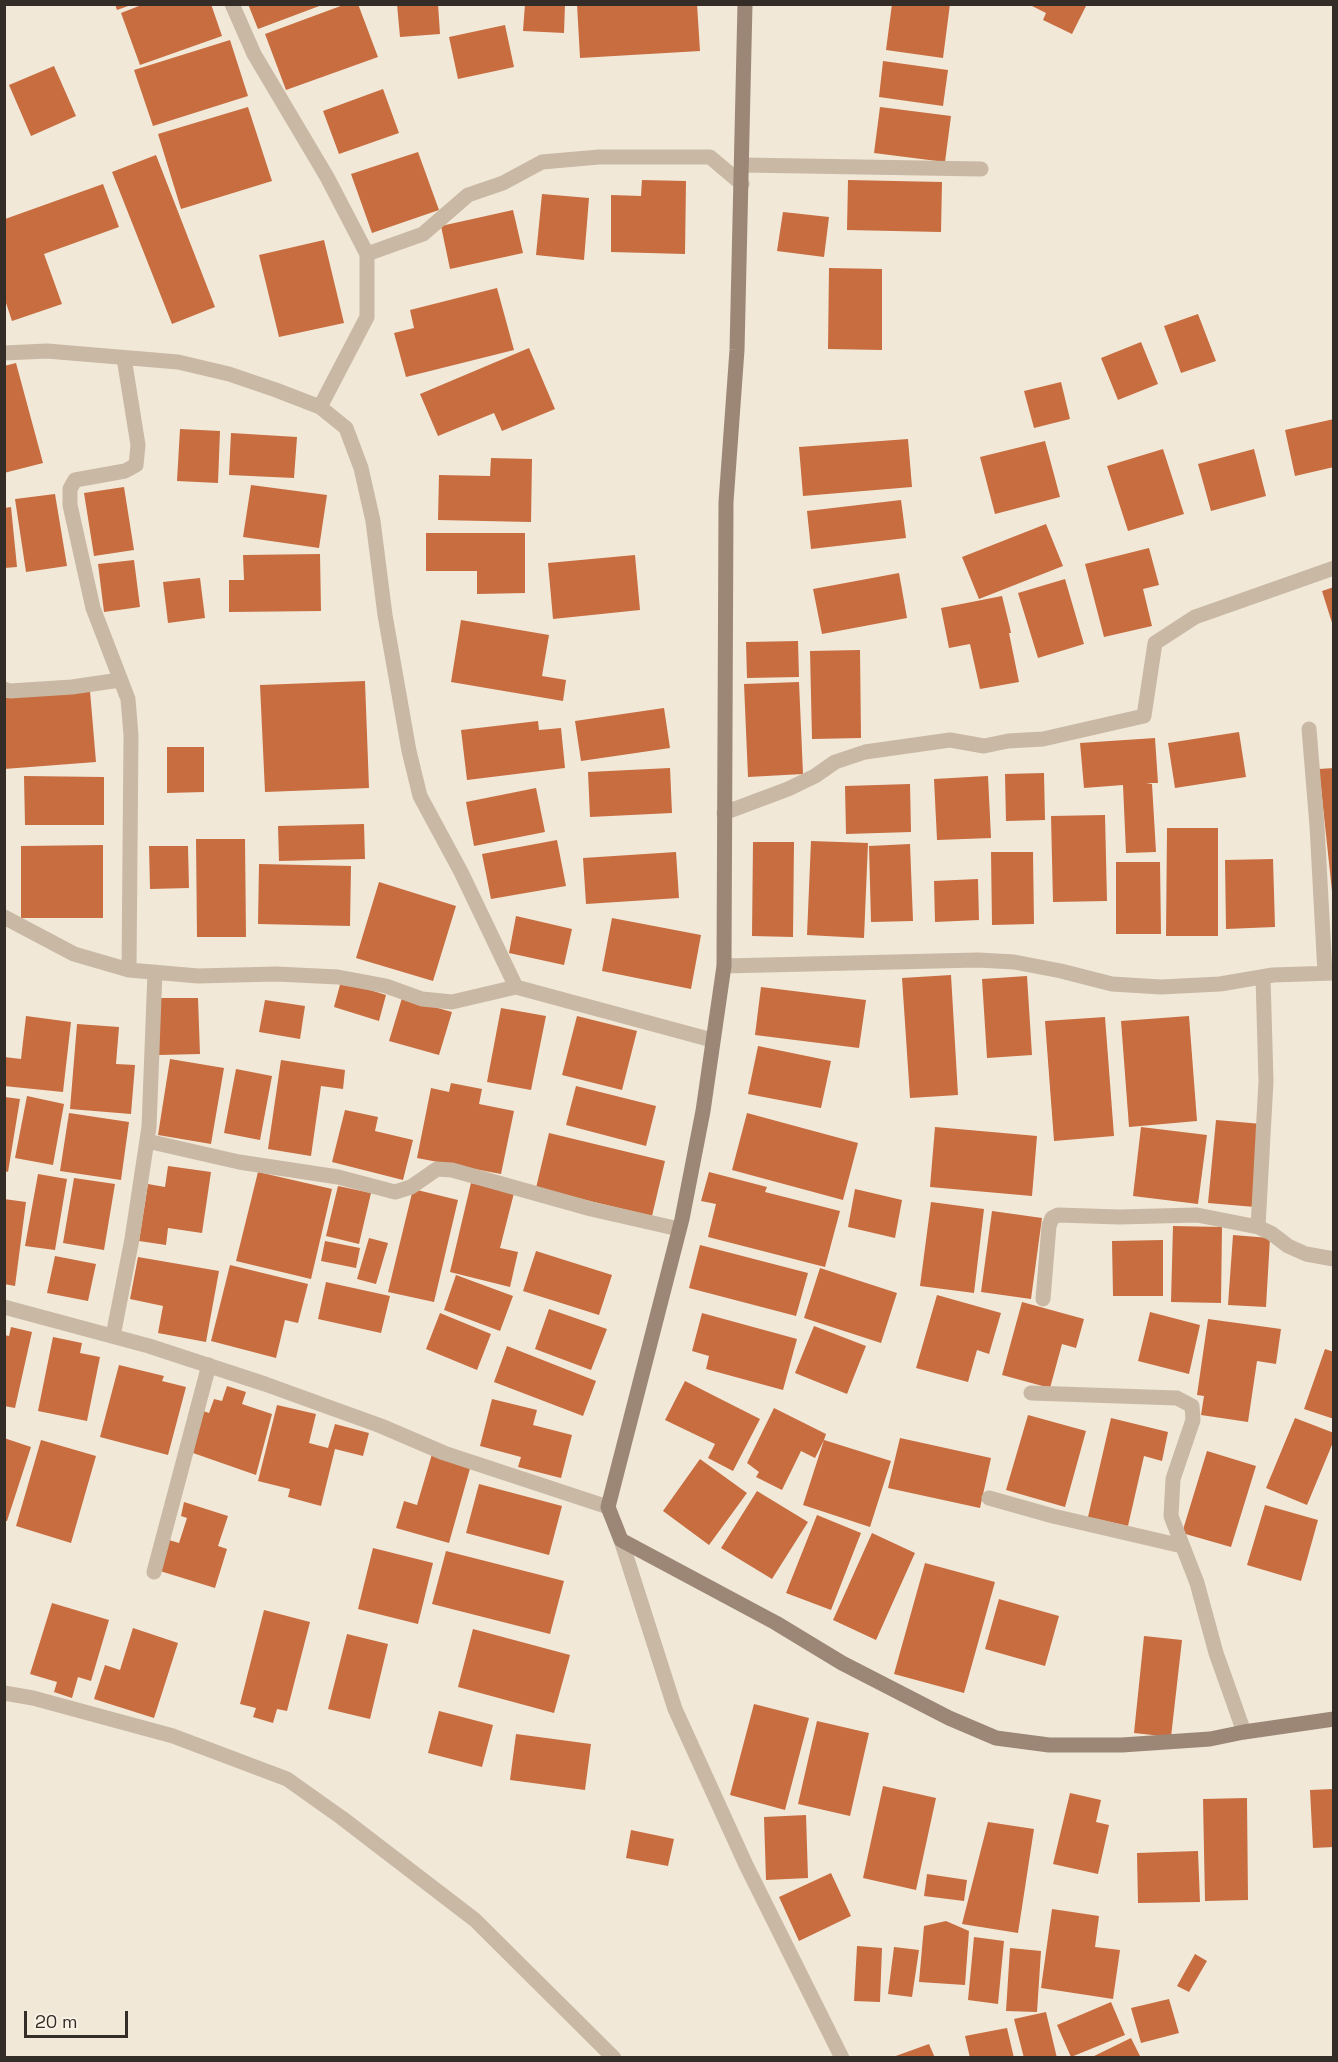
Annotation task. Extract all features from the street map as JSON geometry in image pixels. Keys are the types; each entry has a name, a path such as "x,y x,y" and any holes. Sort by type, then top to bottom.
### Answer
{"street":[{"path":"232,4 254,54 327,177 367,254 367,317 320,407"},
{"path":"745,4 737,350 726,502 724,966 703,1111 679,1229 608,1507 621,1540 675,1709 746,1865 842,2058"},
{"path":"367,254 423,234 468,195 503,183 542,162 599,157 710,157 742,184"},
{"path":"742,165 981,169"},
{"path":"4,353 46,351 178,362 229,374 320,407 346,428 361,468 373,521 385,615 409,752 420,796 461,872 516,987"},
{"path":"124,358 138,445 136,465 125,471 75,480 70,489 70,505 93,608 128,699 131,735 129,970"},
{"path":"724,813 788,789 815,776 835,762 865,752 950,740 984,746 1008,741 1043,740 1144,716 1155,643 1195,617 1334,568"},
{"path":"4,689 10,691 72,687 120,680"},
{"path":"724,966 978,960 1023,964 1112,984 1161,987 1220,984 1263,977 1329,973 1309,729"},
{"path":"4,917 74,954 129,970 198,976 276,974 338,977 386,986 422,999 452,1002 516,987 712,1040"},
{"path":"113,1336 132,1239 147,1140 155,972"},
{"path":"1258,1227 1266,1081 1263,977"},
{"path":"147,1140 240,1162 338,1177 395,1192 411,1187 437,1169 453,1170 591,1209 679,1229"},
{"path":"1043,1299 1049,1226 1052,1218 1058,1215 1119,1217 1197,1215 1258,1227 1297,1250 1334,1260"},
{"path":"4,1307 209,1365 381,1426 444,1453 608,1507"},
{"path":"154,1572 209,1365"},
{"path":"1031,1393 1177,1398 1192,1406 1193,1420 1173,1479 1171,1516 1197,1583 1216,1653 1244,1732"},
{"path":"989,1498 1053,1516 1182,1546"},
{"path":"621,1540 776,1623 842,1663 949,1718 996,1738 1049,1745 1122,1745 1210,1739 1334,1719"},
{"path":"4,1693 33,1698 173,1736 287,1779 475,1920 614,2058"}],"building":[{"path":"115,4 131,4 131,5 117,10"},
{"path":"144,4 211,4 222,36 140,65 121,13"},
{"path":"248,4 322,4 322,5 258,29"},
{"path":"346,4 358,4 378,57 286,90 265,34"},
{"path":"397,4 438,4 440,34 400,37"},
{"path":"525,4 565,4 564,33 523,31"},
{"path":"577,4 697,4 700,51 580,58"},
{"path":"892,4 950,4 943,58 886,50"},
{"path":"1028,4 1087,4 1072,34 1043,20 1046,13"},
{"path":"505,25 514,67 458,79 449,37"},
{"path":"230,40 248,96 153,126 134,70"},
{"path":"883,61 948,70 943,106 879,97"},
{"path":"54,66 76,116 31,136 9,85"},
{"path":"383,89 399,133 339,154 323,111"},
{"path":"248,107 272,181 181,209 158,134"},
{"path":"880,107 951,116 945,162 874,153"},
{"path":"418,152 439,210 372,233 351,174"},
{"path":"156,155 215,307 172,324 112,172"},
{"path":"642,180 686,181 685,254 611,252 611,195 641,196"},
{"path":"848,180 942,182 941,232 847,230"},
{"path":"103,184 119,227 44,254 62,304 12,321 5,300 5,219"},
{"path":"542,194 589,198 584,260 536,255"},
{"path":"513,210 523,253 450,269 441,226"},
{"path":"783,212 829,217 824,257 777,251"},
{"path":"324,240 344,323 279,337 259,255"},
{"path":"829,268 882,269 882,350 828,349"},
{"path":"497,288 514,350 406,377 394,333 414,328 410,310"},
{"path":"1198,314 1216,361 1181,373 1164,326"},
{"path":"1141,342 1158,384 1118,400 1101,358"},
{"path":"529,348 555,409 502,431 494,413 438,436 420,394"},
{"path":"16,363 43,463 4,473 4,366"},
{"path":"1061,382 1070,419 1034,428 1024,391"},
{"path":"1334,419 1334,467 1295,476 1285,430"},
{"path":"180,429 220,431 218,483 177,481"},
{"path":"231,433 297,437 294,478 229,475"},
{"path":"908,439 912,487 803,496 799,447"},
{"path":"1045,441 1060,497 995,514 980,457"},
{"path":"1163,449 1184,514 1128,531 1107,466"},
{"path":"1254,449 1266,496 1211,511 1198,464"},
{"path":"491,458 532,459 531,522 438,520 439,475 490,476"},
{"path":"251,485 327,495 319,548 243,537"},
{"path":"124,487 134,550 94,556 84,493"},
{"path":"55,494 67,566 26,572 15,499"},
{"path":"901,500 906,538 811,549 807,511"},
{"path":"11,507 17,567 4,568 4,508"},
{"path":"1046,524 1063,566 979,599 962,557"},
{"path":"426,533 525,533 525,593 477,594 477,571 426,571"},
{"path":"1149,548 1159,585 1143,589 1152,626 1104,637 1085,564"},
{"path":"320,554 321,611 229,612 229,580 244,580 243,555"},
{"path":"635,555 640,610 553,619 548,563"},
{"path":"134,560 140,607 104,612 98,564"},
{"path":"899,573 907,618 822,634 813,589"},
{"path":"200,578 205,618 168,623 163,582"},
{"path":"1065,579 1084,644 1038,658 1018,593"},
{"path":"1334,587 1334,626 1333,626 1322,591"},
{"path":"1002,596 1019,682 980,689 970,644 949,648 941,608"},
{"path":"461,620 549,635 542,676 566,680 563,701 451,682"},
{"path":"798,641 799,677 747,678 746,642"},
{"path":"860,650 861,738 812,739 810,651"},
{"path":"365,681 369,788 265,792 260,685"},
{"path":"799,682 803,774 748,777 744,684"},
{"path":"90,691 96,762 4,769 4,698"},
{"path":"664,708 670,748 581,761 575,721"},
{"path":"538,721 539,730 561,728 565,768 467,780 461,730"},
{"path":"1239,732 1246,777 1175,788 1168,743"},
{"path":"1155,738 1158,783 1146,783 1152,784 1156,852 1126,853 1123,785 1084,788 1080,743"},
{"path":"167,747 204,747 204,792 167,793"},
{"path":"670,768 672,813 590,817 588,772"},
{"path":"1334,768 1334,891 1332,891 1319,769"},
{"path":"1044,773 1045,820 1006,821 1005,774"},
{"path":"24,776 104,777 104,825 25,825"},
{"path":"988,776 991,838 937,840 934,779"},
{"path":"910,784 911,832 846,834 845,786"},
{"path":"536,788 545,832 474,846 466,802"},
{"path":"1105,815 1107,901 1053,902 1051,816"},
{"path":"364,824 365,859 279,861 278,826"},
{"path":"1167,828 1218,828 1218,936 1166,936"},
{"path":"196,839 245,839 246,937 197,937"},
{"path":"557,840 566,886 491,899 482,854"},
{"path":"811,841 868,843 864,938 807,935"},
{"path":"753,842 794,842 793,937 752,936"},
{"path":"910,844 913,921 871,922 869,846"},
{"path":"103,845 103,918 21,918 21,846"},
{"path":"149,846 188,846 189,888 150,889"},
{"path":"676,852 679,898 586,904 583,858"},
{"path":"991,852 1033,852 1034,924 992,925"},
{"path":"1273,859 1275,927 1226,929 1225,860"},
{"path":"1116,862 1160,862 1161,934 1116,934"},
{"path":"259,864 351,866 350,926 258,924"},
{"path":"978,879 979,920 935,922 934,881"},
{"path":"379,882 456,906 433,981 356,958"},
{"path":"516,916 572,929 564,965 509,953"},
{"path":"612,918 701,935 691,989 602,971"},
{"path":"951,975 958,1095 910,1098 902,978"},
{"path":"1027,976 1032,1055 987,1058 982,979"},
{"path":"341,981 386,995 379,1021 334,1007"},
{"path":"761,987 866,1000 859,1048 755,1035"},
{"path":"158,998 198,998 200,1054 159,1055"},
{"path":"402,998 452,1012 439,1055 389,1041"},
{"path":"265,1000 305,1006 300,1039 259,1032"},
{"path":"501,1008 546,1016 531,1090 487,1082"},
{"path":"26,1016 71,1022 63,1092 4,1086 4,1057 21,1059"},
{"path":"577,1016 637,1031 622,1090 562,1075"},
{"path":"1189,1016 1197,1121 1129,1127 1121,1021"},
{"path":"1105,1017 1114,1136 1054,1141 1045,1021"},
{"path":"77,1024 119,1027 116,1064 135,1065 131,1114 70,1109"},
{"path":"758,1046 831,1061 821,1108 748,1094"},
{"path":"170,1059 224,1068 211,1144 158,1135"},
{"path":"281,1060 345,1070 343,1089 321,1086 311,1156 268,1149"},
{"path":"236,1069 272,1076 260,1140 224,1133"},
{"path":"451,1083 482,1089 479,1104 514,1111 501,1174 417,1158 431,1088 449,1092"},
{"path":"576,1086 656,1106 646,1146 566,1125"},
{"path":"27,1096 64,1104 53,1165 15,1158"},
{"path":"5,1097 20,1099 8,1172 5,1171"},
{"path":"345,1110 378,1117 375,1131 413,1140 403,1180 332,1162"},
{"path":"69,1113 129,1122 121,1180 60,1171"},
{"path":"747,1113 858,1143 843,1200 732,1170"},
{"path":"1216,1120 1262,1124 1255,1207 1208,1203"},
{"path":"935,1127 1037,1136 1032,1196 930,1187"},
{"path":"1141,1127 1207,1135 1198,1204 1133,1196"},
{"path":"549,1133 665,1161 652,1216 536,1188"},
{"path":"168,1166 211,1172 202,1233 168,1228 166,1245 139,1241 148,1184 165,1187"},
{"path":"258,1172 332,1189 311,1279 236,1261"},
{"path":"709,1172 767,1187 765,1192 840,1211 825,1267 708,1237 716,1204 701,1201"},
{"path":"38,1174 67,1179 55,1250 25,1246"},
{"path":"74,1178 115,1184 104,1250 63,1243"},
{"path":"471,1183 514,1193 500,1248 518,1252 510,1287 450,1272"},
{"path":"338,1186 371,1193 359,1244 326,1236"},
{"path":"413,1189 458,1200 434,1302 388,1292"},
{"path":"855,1189 902,1200 895,1238 848,1227"},
{"path":"4,1199 26,1202 15,1286 4,1284"},
{"path":"931,1202 984,1209 974,1293 920,1286"},
{"path":"992,1211 1042,1218 1031,1299 981,1292"},
{"path":"1173,1226 1222,1227 1221,1303 1171,1302"},
{"path":"1233,1235 1270,1238 1266,1307 1228,1305"},
{"path":"369,1238 388,1243 376,1284 357,1279"},
{"path":"1163,1240 1163,1296 1113,1296 1112,1241"},
{"path":"325,1241 360,1248 356,1268 321,1261"},
{"path":"700,1245 808,1273 796,1316 689,1288"},
{"path":"536,1251 612,1275 599,1315 523,1291"},
{"path":"55,1256 96,1264 88,1301 47,1293"},
{"path":"138,1257 219,1271 206,1342 158,1333 163,1306 130,1299"},
{"path":"230,1265 308,1284 298,1323 285,1320 276,1358 211,1341"},
{"path":"820,1268 897,1293 881,1343 804,1318"},
{"path":"456,1275 513,1296 500,1331 444,1310"},
{"path":"326,1282 390,1296 381,1333 318,1319"},
{"path":"937,1295 1001,1313 989,1354 977,1350 968,1382 916,1368"},
{"path":"1022,1302 1084,1319 1076,1348 1062,1344 1050,1388 1002,1375"},
{"path":"549,1309 607,1329 591,1370 535,1349"},
{"path":"1150,1312 1200,1325 1189,1374 1138,1361"},
{"path":"440,1313 491,1334 477,1370 426,1349"},
{"path":"702,1313 797,1339 783,1390 706,1369 709,1356 692,1351"},
{"path":"1208,1319 1281,1329 1276,1364 1257,1361 1248,1422 1201,1415 1204,1396 1197,1395"},
{"path":"814,1326 866,1346 847,1394 795,1373"},
{"path":"11,1327 32,1332 15,1408 4,1406 4,1335 9,1336"},
{"path":"53,1337 82,1343 80,1353 100,1357 87,1421 38,1411"},
{"path":"507,1346 596,1381 583,1416 494,1382"},
{"path":"1325,1349 1334,1352 1334,1419 1304,1409"},
{"path":"119,1365 164,1376 162,1381 186,1387 168,1455 100,1437"},
{"path":"685,1381 760,1419 733,1471 708,1458 715,1444 665,1420"},
{"path":"227,1386 246,1392 242,1404 272,1414 256,1475 193,1453 203,1411 209,1413 214,1399 222,1401"},
{"path":"492,1399 537,1410 533,1425 572,1435 561,1478 518,1467 521,1457 480,1446"},
{"path":"277,1405 316,1414 309,1443 328,1448 335,1424 369,1433 363,1456 335,1449 321,1506 288,1497 290,1489 258,1481"},
{"path":"774,1408 826,1434 815,1458 801,1451 782,1490 756,1477 759,1472 747,1463"},
{"path":"1028,1415 1086,1431 1065,1507 1006,1490"},
{"path":"1111,1418 1168,1432 1162,1461 1144,1456 1128,1526 1088,1517"},
{"path":"1295,1418 1334,1433 1334,1440 1307,1505 1266,1488"},
{"path":"4,1438 31,1447 7,1521 4,1521"},
{"path":"900,1438 991,1458 980,1508 888,1488"},
{"path":"41,1440 96,1456 71,1543 16,1526"},
{"path":"824,1440 891,1461 870,1527 803,1505"},
{"path":"1207,1451 1256,1466 1231,1547 1182,1533"},
{"path":"432,1454 471,1465 449,1543 396,1528 404,1501 417,1505"},
{"path":"700,1459 747,1493 709,1545 663,1511"},
{"path":"479,1484 562,1506 549,1555 466,1533"},
{"path":"757,1491 808,1522 772,1579 721,1548"},
{"path":"184,1502 228,1516 218,1546 227,1549 215,1588 160,1571 169,1540 179,1543 187,1518 181,1516"},
{"path":"1265,1505 1318,1520 1301,1581 1247,1565"},
{"path":"817,1515 861,1533 831,1610 786,1593"},
{"path":"872,1533 915,1553 876,1640 833,1620"},
{"path":"373,1548 433,1563 418,1624 358,1609"},
{"path":"446,1551 564,1581 550,1634 432,1604"},
{"path":"925,1563 995,1582 964,1693 894,1674"},
{"path":"999,1599 1059,1616 1045,1666 985,1649"},
{"path":"52,1603 109,1620 91,1681 78,1677 72,1698 54,1692 57,1682 30,1674"},
{"path":"264,1610 310,1622 287,1711 277,1709 273,1723 253,1717 256,1708 240,1704"},
{"path":"133,1628 178,1643 154,1718 94,1699 105,1665 120,1670"},
{"path":"473,1629 570,1655 554,1713 458,1687"},
{"path":"347,1634 388,1644 370,1719 328,1709"},
{"path":"1144,1636 1182,1640 1171,1737 1134,1733"},
{"path":"754,1704 809,1718 785,1810 730,1795"},
{"path":"439,1711 493,1725 482,1767 428,1753"},
{"path":"817,1721 869,1733 850,1816 798,1804"},
{"path":"516,1734 591,1744 585,1790 510,1780"},
{"path":"883,1786 936,1798 916,1890 863,1878"},
{"path":"1334,1789 1334,1847 1313,1848 1310,1790"},
{"path":"1070,1793 1101,1800 1096,1822 1109,1825 1098,1874 1053,1864"},
{"path":"1247,1798 1248,1900 1205,1901 1203,1799"},
{"path":"806,1815 808,1878 766,1880 764,1817"},
{"path":"988,1822 1034,1829 1018,1933 962,1924"},
{"path":"631,1830 674,1839 668,1866 626,1858"},
{"path":"1198,1851 1200,1902 1138,1903 1137,1853"},
{"path":"831,1873 851,1916 799,1941 779,1897"},
{"path":"927,1874 967,1880 964,1901 924,1896"},
{"path":"1052,1909 1099,1916 1095,1947 1120,1950 1113,1999 1041,1988"},
{"path":"946,1921 969,1931 965,1985 919,1982 924,1926"},
{"path":"974,1937 1004,1941 998,2004 968,2000"},
{"path":"857,1946 882,1948 880,2002 854,2001"},
{"path":"894,1947 919,1950 912,1997 888,1994"},
{"path":"1010,1948 1041,1951 1037,2012 1006,2011"},
{"path":"1195,1954 1207,1961 1189,1992 1177,1986"},
{"path":"1169,1999 1179,2033 1141,2043 1131,2008"},
{"path":"1111,2002 1125,2035 1071,2057 1057,2025"},
{"path":"1046,2012 1057,2058 1024,2058 1014,2019"},
{"path":"1007,2028 1014,2058 970,2058 965,2036"},
{"path":"1131,2038 1141,2058 1090,2058"},
{"path":"929,2044 935,2058 893,2058 893,2057"}]}
